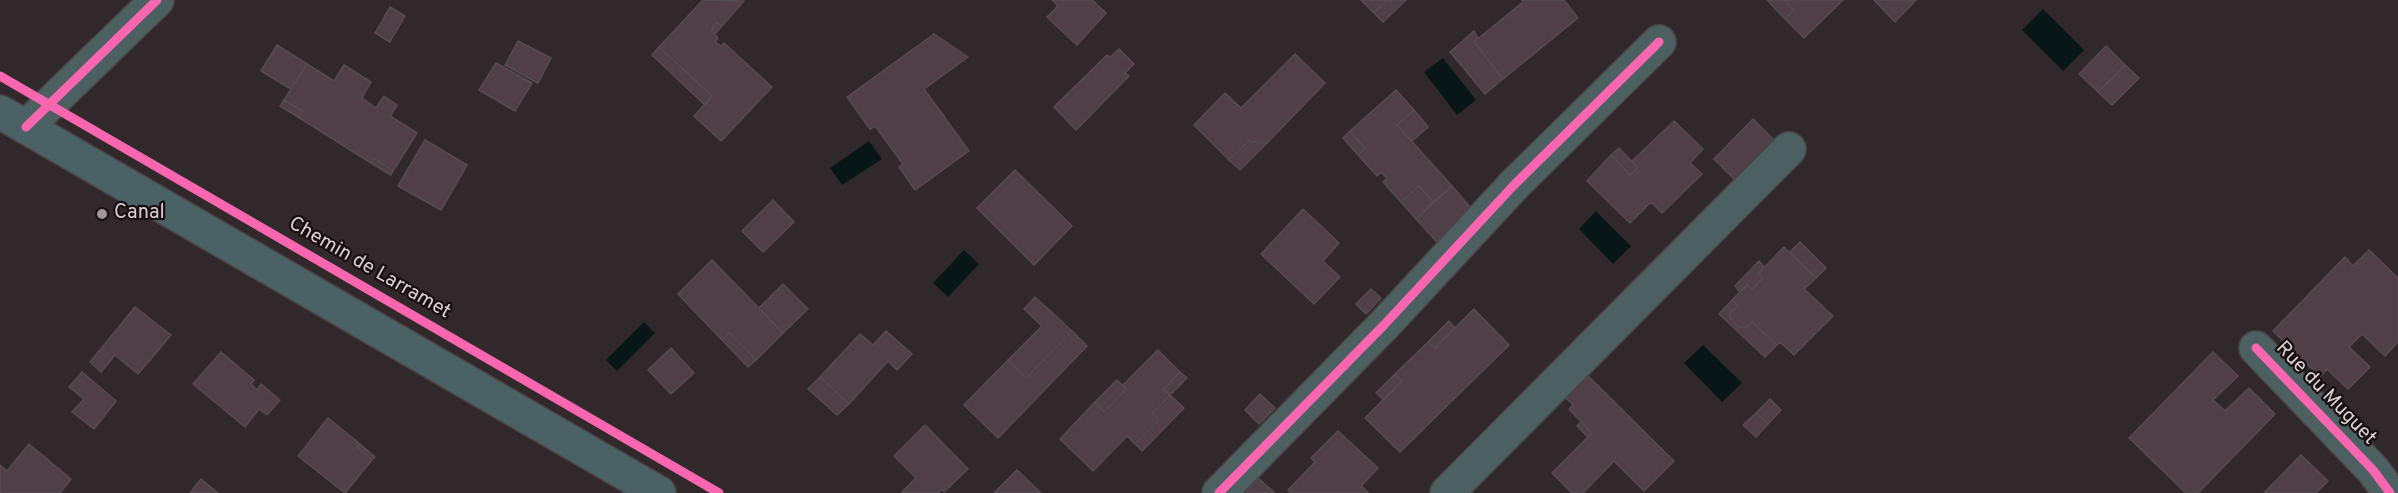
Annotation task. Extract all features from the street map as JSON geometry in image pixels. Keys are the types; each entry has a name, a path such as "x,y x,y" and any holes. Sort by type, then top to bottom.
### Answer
{"main road":[{"path":"13,119 659,493"}],"street":[{"path":"13,119 157,0"},
{"path":"1219,493 1384,325 1514,185 1659,42"},
{"path":"1447,493 1789,148"},
{"name":"Rue du Muguet","path":"2256,348 2373,471 2390,493"}],"shaded area":[{"path":"2043,9 2084,50 2063,71 2022,30"},
{"path":"1443,58 1476,100 1457,115 1424,72"},
{"path":"869,141 882,159 842,185 830,168"},
{"path":"1596,211 1631,246 1613,264 1579,229"},
{"path":"964,250 979,264 948,297 933,283"},
{"path":"644,322 655,333 617,371 606,360"},
{"path":"1703,345 1742,383 1722,402 1684,363"}],"building":[{"path":"703,0 744,1 722,26 717,22 711,30 718,38 715,42 721,46 724,43 772,87 721,141 694,116 712,96 659,47"},
{"path":"1052,0 1092,0 1106,13 1077,45 1047,17 1058,6"},
{"path":"1361,0 1387,0 1374,13"},
{"path":"1387,0 1406,0 1383,22 1374,13"},
{"path":"1522,0 1564,0 1578,18 1503,79 1474,42 1523,2"},
{"path":"1767,0 1784,0 1794,10 1785,19"},
{"path":"1784,0 1843,0 1804,38 1785,19 1794,10"},
{"path":"1874,0 1916,0 1895,22"},
{"path":"390,7 405,16 390,42 375,33"},
{"path":"717,22 722,26 715,34 711,30"},
{"path":"1474,31 1478,38 1474,42 1503,79 1485,94 1450,52"},
{"path":"934,34 968,57 924,89 969,151 915,190 899,167 903,164 875,126 870,129 847,97"},
{"path":"518,41 551,58 538,83 505,65"},
{"path":"277,45 307,64 291,89 261,71"},
{"path":"2106,46 2125,65 2098,92 2079,74"},
{"path":"659,47 712,96 705,105 652,55"},
{"path":"1119,49 1134,64 1125,73 1129,76 1076,130 1054,107 1107,55 1110,57"},
{"path":"1295,54 1325,83 1267,143 1249,140 1229,160 1194,125 1225,93 1241,108"},
{"path":"496,63 532,83 515,111 479,90"},
{"path":"307,64 334,81 344,65 371,82 362,98 376,108 384,96 397,105 390,116 417,133 393,171 374,158 371,163 298,117 302,111 284,100"},
{"path":"2125,65 2139,78 2112,105 2098,92"},
{"path":"1396,90 1414,110 1397,125 1452,186 1433,202 1419,186 1401,202 1383,182 1387,178 1381,172 1377,176 1358,155 1365,148 1350,131"},
{"path":"284,100 302,111 298,117 280,106"},
{"path":"1414,110 1428,127 1412,141 1397,125"},
{"path":"1753,119 1777,143 1737,182 1714,159"},
{"path":"1674,121 1703,149 1690,163 1702,174 1662,213 1651,202 1630,223 1587,181 1611,155 1630,175 1638,168 1632,161"},
{"path":"1350,131 1365,148 1358,155 1343,138"},
{"path":"425,140 467,165 441,210 398,186"},
{"path":"1249,140 1267,143 1240,170 1229,160"},
{"path":"1619,148 1638,168 1630,175 1611,155"},
{"path":"374,158 393,171 391,175 371,163"},
{"path":"1015,170 1072,226 1034,265 977,208"},
{"path":"1419,186 1433,202 1416,219 1401,202"},
{"path":"1452,186 1470,207 1437,242 1416,219"},
{"path":"773,200 794,222 763,252 742,231"},
{"path":"1303,209 1339,243 1323,261 1340,277 1314,304 1261,254"},
{"path":"1800,242 1826,268 1816,278 1790,252"},
{"path":"1784,247 1816,278 1804,289 1833,316 1794,355 1780,342 1777,345 1752,322 1747,327 1739,327 1730,318 1730,312 1738,306 1732,300 1747,285 1752,289 1763,278 1758,274"},
{"path":"2369,250 2398,278 2398,342 2385,356 2362,334 2349,347 2370,367 2348,389 2327,369 2320,377 2273,331 2345,257 2353,266"},
{"path":"712,260 783,333 756,360 729,332 722,340 678,294"},
{"path":"1759,261 1764,267 1758,274 1763,278 1752,289 1747,285 1740,292 1735,286"},
{"path":"783,284 808,309 783,333 759,308"},
{"path":"1371,289 1381,298 1366,314 1356,304"},
{"path":"1035,297 1072,331 1026,378 1008,360 1042,326 1024,309"},
{"path":"1732,300 1738,306 1730,312 1730,318 1739,327 1747,327 1752,322 1777,345 1765,357 1719,314"},
{"path":"135,307 171,335 138,374 115,355 101,372 90,362"},
{"path":"1474,309 1509,345 1400,452 1365,418 1402,381 1395,374 1428,342 1435,348"},
{"path":"1449,321 1455,328 1435,348 1428,342"},
{"path":"886,331 912,354 897,370 888,361 849,404 820,377 860,334 873,345"},
{"path":"1072,331 1087,346 998,438 964,405 1008,360 1026,378"},
{"path":"729,332 756,360 748,367 722,340"},
{"path":"671,348 694,373 671,394 648,370"},
{"path":"1158,350 1180,372 1163,390 1170,395 1152,413 1159,420 1135,444 1127,436 1093,471 1060,439 1095,402 1104,412 1126,389 1123,385"},
{"path":"221,352 254,380 251,384 257,390 261,384 280,400 267,415 259,409 245,427 193,384"},
{"path":"2213,352 2238,376 2213,400 2225,411 2249,388 2275,414 2198,493 2186,493 2129,438"},
{"path":"82,372 116,401 94,429 72,412 84,399 69,387"},
{"path":"1180,372 1187,378 1170,395 1163,390"},
{"path":"1584,372 1674,461 1644,491 1614,461 1583,493 1572,493 1552,473 1592,433 1569,409 1573,405 1562,394"},
{"path":"1395,374 1402,381 1384,400 1376,393"},
{"path":"820,377 849,404 837,415 808,389"},
{"path":"1117,380 1126,389 1104,412 1095,402"},
{"path":"1260,394 1275,408 1259,424 1245,410"},
{"path":"1170,395 1184,408 1142,451 1135,444 1159,420 1152,413"},
{"path":"1770,399 1781,410 1768,424 1756,413"},
{"path":"1756,413 1768,424 1756,437 1743,425"},
{"path":"328,418 360,444 357,447 372,460 345,493 298,456"},
{"path":"1581,422 1592,433 1588,437 1577,426"},
{"path":"925,425 968,469 944,492 942,489 938,493 901,493 916,478 894,456"},
{"path":"1338,431 1378,468 1361,486 1369,493 1291,493 1288,490 1315,462 1311,458"},
{"path":"29,444 71,479 60,493 0,493 0,465 7,471"},
{"path":"360,444 375,457 372,460 357,447"},
{"path":"2301,455 2328,481 2316,493 2264,493"},
{"path":"1017,470 1041,493 994,493"},
{"path":"1258,478 1275,493 1244,493"},
{"path":"201,479 218,493 190,493"}],"cycle path":[{"path":"26,127 157,0"},
{"path":"1219,493 1384,325 1514,185 1659,42"},
{"name":"Chemin de Larramet","path":"0,76 719,493"},
{"path":"2256,348 2373,470 2390,493"}],"place":[{"name":"Canal","path":"102,214"}]}
